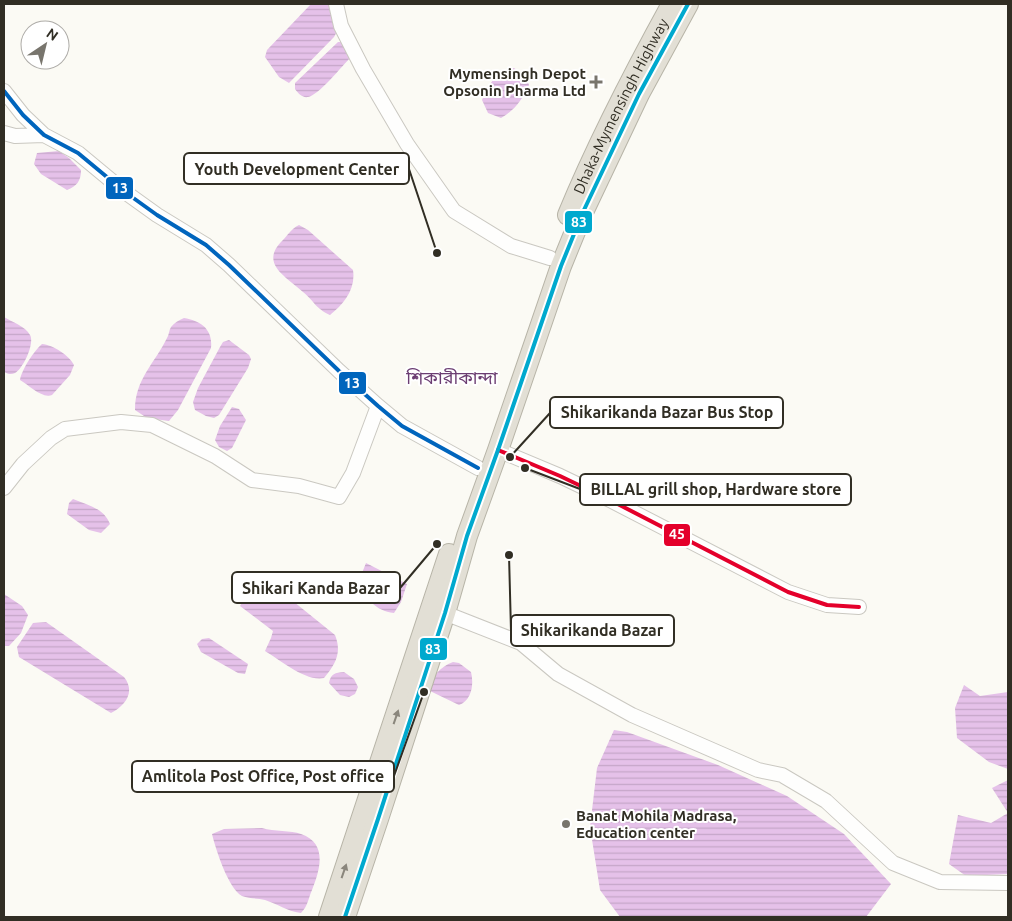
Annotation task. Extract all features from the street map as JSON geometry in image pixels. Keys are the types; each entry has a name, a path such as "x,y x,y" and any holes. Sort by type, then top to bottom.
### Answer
{"highway":[{"name":"Dhaka-Mymensingh Highway","path":"344,917 382,810 478,468 550,258 589,163 633,74 672,4"},
{"name":"Dhaka-Mymensingh Highway","path":"329,917 407,683 438,610 498,450 561,266 583,212 639,94 688,4"}],"street":[{"path":"336,4 341,26 363,69 407,144 454,211 511,246 550,258"},
{"path":"4,91 23,115 44,135 78,153 125,192 157,215 206,245 378,406 402,426 478,468"},
{"path":"4,133 15,136 44,135"},
{"path":"4,488 23,464 51,438 65,429 120,422 152,426 215,456 252,480 299,486 339,497 353,472 378,406"},
{"path":"498,450 602,496 788,592 827,605 859,607"},
{"path":"438,610 521,643 558,674 632,715 758,770 782,775 826,801 893,863 940,882 1008,883"}],"shaded area":[{"path":"311,4 331,4 340,26 334,37 289,83 279,77 265,57 267,50"},
{"path":"338,42 343,42 351,57 318,91 308,97 300,95 295,89 295,83"},
{"path":"514,68 525,76 529,85 524,95 514,108 501,118 488,113 482,100 493,80 507,70"},
{"path":"59,151 81,170 78,183 67,190 41,174 34,164 37,153"},
{"path":"299,225 308,230 353,270 353,284 348,296 330,315 318,307 283,275 274,263 273,257 276,249 292,230"},
{"path":"4,317 25,329 31,339 30,349 25,361 18,371 12,374 4,372"},
{"path":"184,318 196,321 205,327 210,336 211,348 178,410 169,421 147,418 135,410 138,389 146,372 168,337 171,327"},
{"path":"229,340 249,355 251,359 248,368 219,415 214,418 195,410 193,402 198,388 220,347 223,342"},
{"path":"42,344 60,351 74,365 70,375 52,395 48,396 20,380 29,360"},
{"path":"232,407 239,409 246,420 232,448 227,451 219,447 215,440 220,426"},
{"path":"73,499 89,505 104,514 110,524 101,533 89,530 67,514 69,503"},
{"path":"366,563 407,584 401,602 394,613 376,607 361,589 358,583"},
{"path":"267,585 273,585 335,635 338,647 337,658 324,678 309,677 301,674 265,651 273,631 240,606 248,597"},
{"path":"4,594 22,606 28,615 21,633 9,646 4,646"},
{"path":"46,622 124,677 129,693 121,707 111,713 19,657 17,647 33,623"},
{"path":"209,638 248,664 245,674 238,673 201,652 197,644 202,639"},
{"path":"453,662 459,663 471,672 472,677 469,696 459,705 430,691 430,686 437,673"},
{"path":"344,672 354,679 358,687 355,694 349,697 340,695 329,683 334,674"},
{"path":"964,685 980,696 1008,692 1008,769 989,762 957,738 955,708"},
{"path":"614,730 627,732 718,765 787,796 844,834 891,884 866,917 620,917 600,890 590,827 597,768"},
{"path":"1008,780 1008,813 992,788"},
{"path":"1008,813 1008,874 966,876 949,864 958,815 991,823"},
{"path":"262,828 301,834 310,838 318,850 320,858 317,874 307,905 301,913 291,911 265,900 242,896 227,877 212,834 224,829"}],"transit line":[{"name":"83","path":"345,917 445,613 467,536 561,266 583,212 639,94 688,4"},
{"name":"13","path":"4,91 23,115 44,135 78,153 125,192 157,215 206,245 339,371 402,426 478,468"},
{"name":"45","path":"498,450 560,476 610,500 788,592 827,605 859,607"}],"place":[{"name":"Mymensingh Depot Opsonin Pharma Ltd","path":"596,82"},
{"name":"Youth Development Center","path":"437,253"},
{"name":"Shikarikanda Bazar Bus Stop","path":"510,457"},
{"name":"BILLAL grill shop, Hardware store","path":"525,468"},
{"name":"Shikari Kanda Bazar","path":"437,544"},
{"name":"Shikarikanda Bazar","path":"509,555"},
{"name":"Amlitola Post Office, Post office","path":"424,692"},
{"name":"Banat Mohila Madrasa, Education center","path":"566,824"}],"district":[{"name":"শিকারীকান্দা","path":"452,377"}]}
